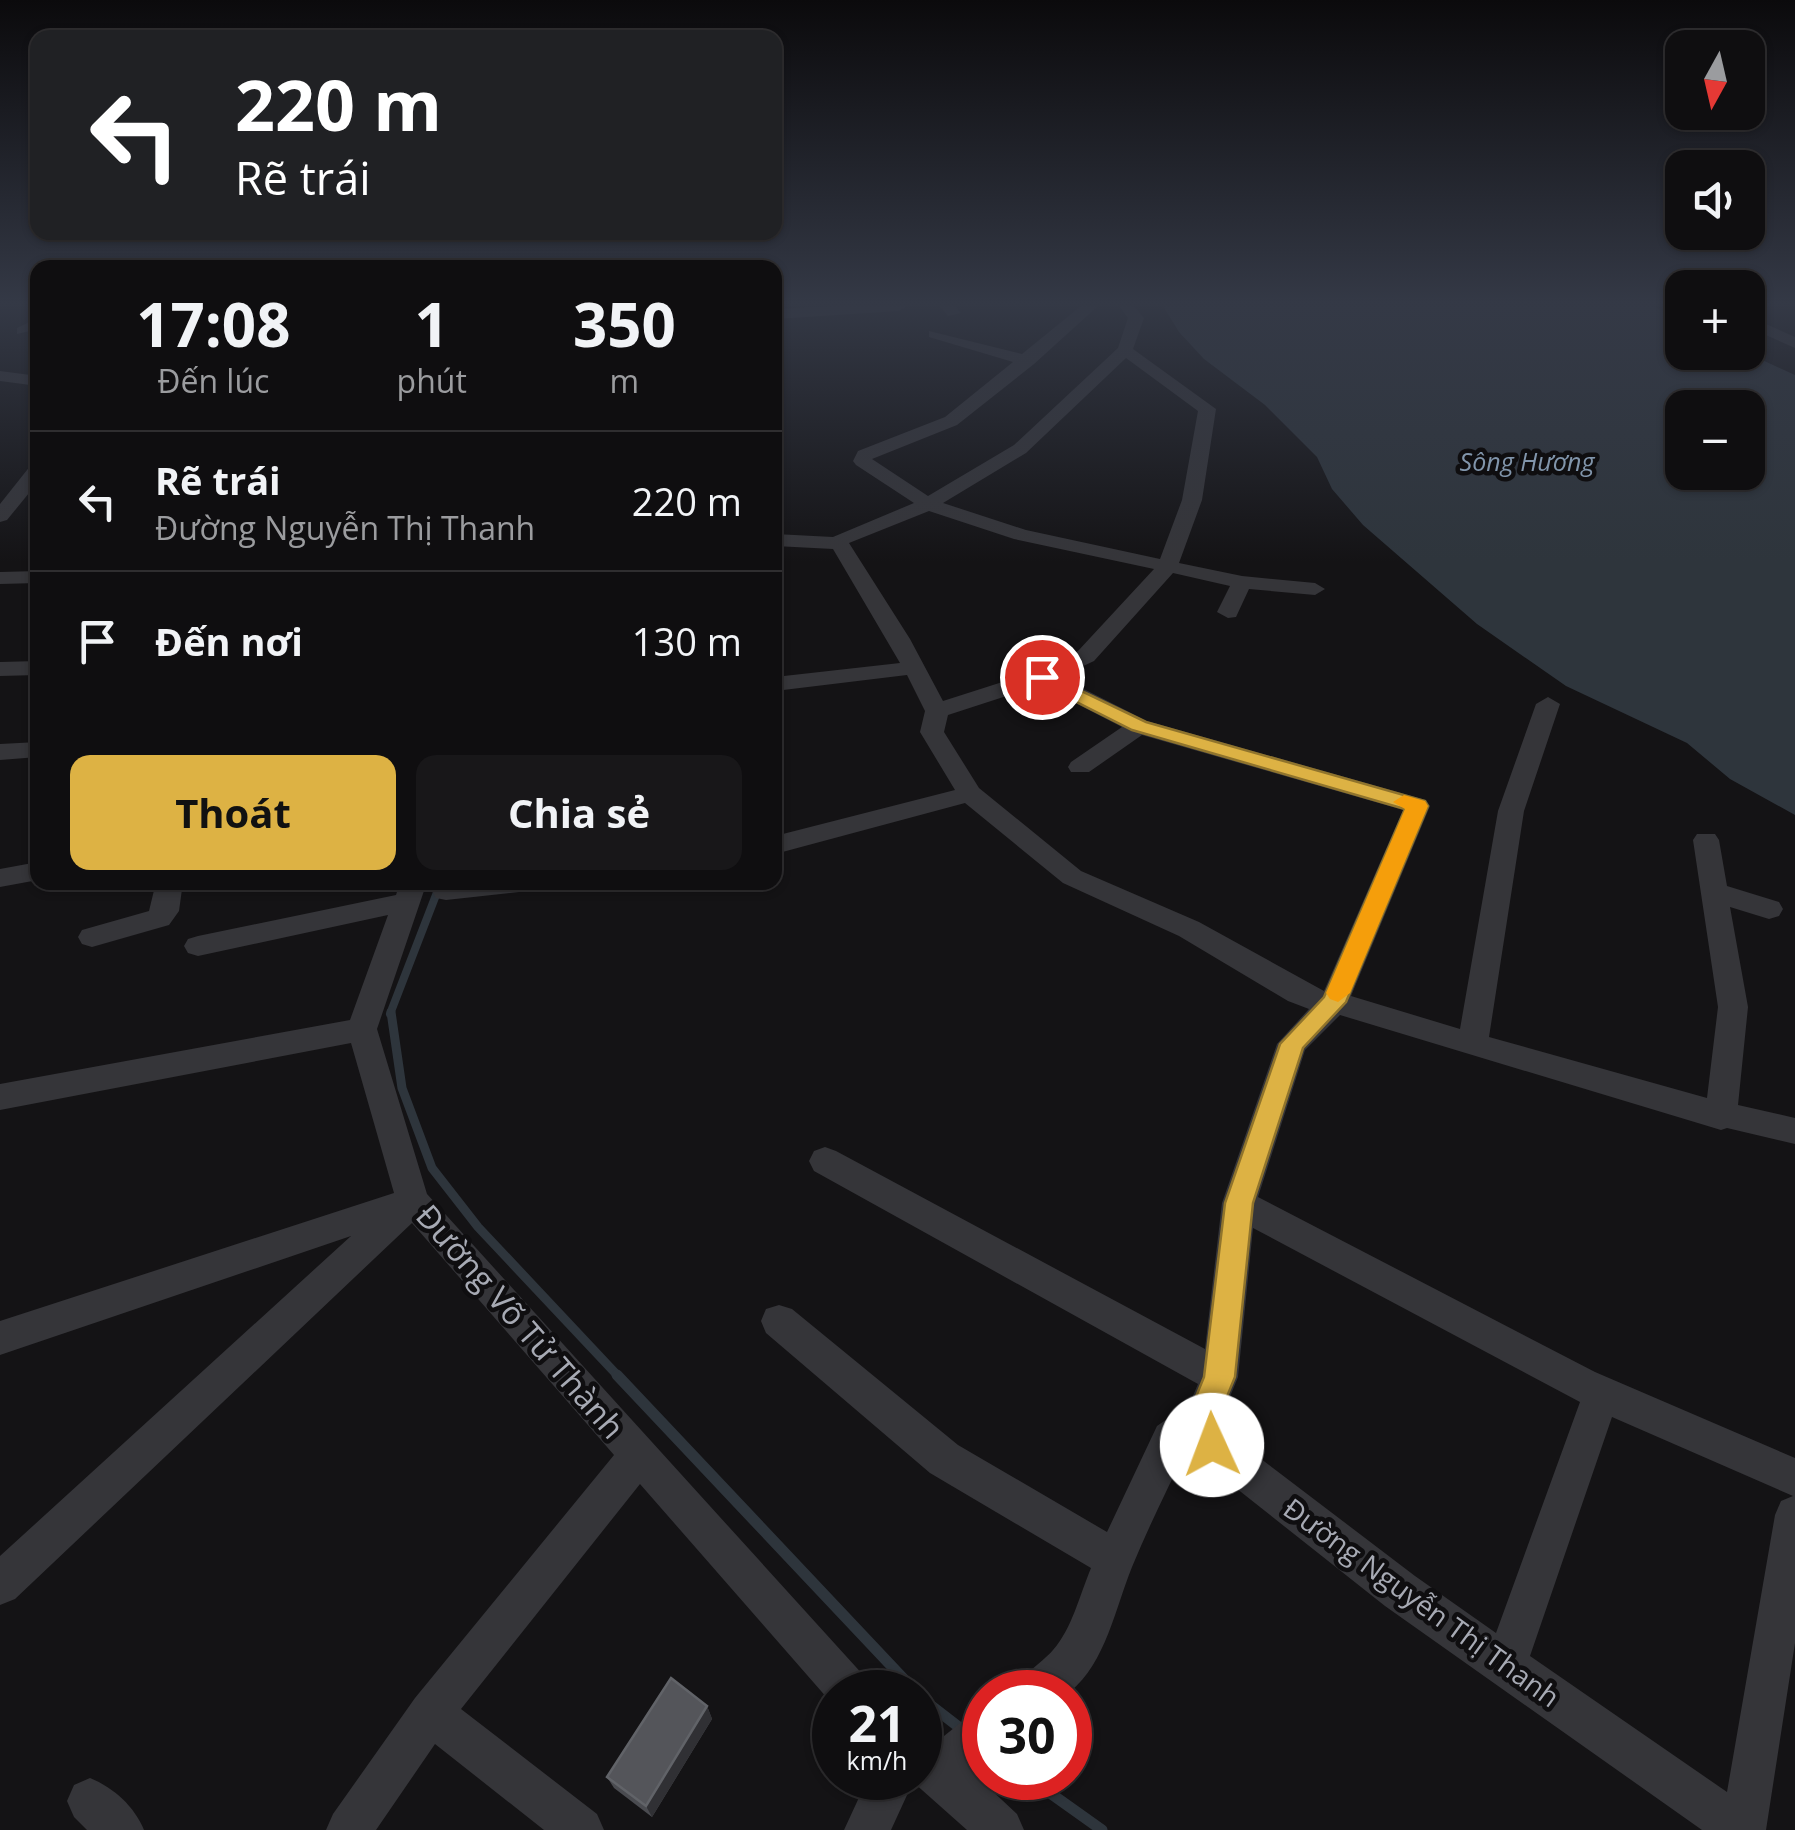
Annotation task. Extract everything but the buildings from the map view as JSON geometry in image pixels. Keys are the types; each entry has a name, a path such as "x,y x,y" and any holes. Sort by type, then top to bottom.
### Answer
{"street":[{"path":"989,391 951,421 860,458 928,504 1021,535 1242,582 1315,589"},
{"path":"839,543 842,538 928,504 1020,449 1081,391"},
{"path":"938,710 1042,677 1086,656 1167,568 1192,500 1208,413 1183,391"},
{"path":"0,516 7,500 30,477"},
{"path":"782,540 839,543"},
{"path":"839,543 900,639 938,710 932,732 970,794 1072,877 1189,929 1298,993 1722,1117 1795,1131"},
{"path":"0,578 30,576"},
{"path":"1228,612 1242,582"},
{"path":"0,669 30,668"},
{"path":"782,683 913,668"},
{"path":"1042,677 1139,726 1417,806 1332,1004 1292,1044 1239,1203 1220,1377 1203,1416 1171,1440 1115,1558 1081,1646 1063,1670"},
{"path":"1473,1042 1511,811 1548,704"},
{"path":"1080,767 1139,726"},
{"path":"0,752 30,750"},
{"path":"782,843 970,794"},
{"path":"1706,840 1733,1007 1722,1117"},
{"path":"0,878 30,872"},
{"path":"92,937 160,918 169,890"},
{"path":"198,946 422,892"},
{"path":"0,1097 362,1029 422,892"},
{"path":"1714,892 1769,909"},
{"name":"Đường Võ Tử Thành","path":"362,1029 413,1201 830,1670"},
{"path":"825,1161 1220,1377"},
{"path":"0,1338 413,1201"},
{"path":"0,1584 413,1201"},
{"path":"1239,1203 1602,1391 1721,1449 1795,1477"},
{"path":"779,1321 944,1459 1115,1558"},
{"path":"1506,1665 1602,1391"},
{"name":"Đường Nguyễn Thị Thanh","path":"1203,1416 1212,1445 1400,1591 1742,1830"},
{"path":"349,1830 430,1713 639,1455"},
{"path":"1742,1830 1795,1514"},
{"path":"430,1713 581,1830"},
{"path":"949,1755 1001,1830"},
{"path":"868,1830 882,1800"}],"water":[{"name":"Sông Hương","path":"1247,391 1665,391 1665,490 1765,490 1765,391 1795,391 1795,815 1730,779 1687,743 1566,686 1477,624 1363,525 1332,489 1317,457"}],"waterway":[{"path":"390,1014 438,890"},
{"path":"391,1012 402,1088 432,1168 478,1227 619,1377"},
{"path":"617,1375 895,1670"},
{"path":"942,1714 962,1729"},
{"path":"1060,1800 1102,1830"}],"slow traffic":[{"path":"1338,993 1417,806 1404,802"}],"route":[{"path":"1042,677 1139,726 1417,806 1334,1002 1292,1044 1239,1203 1220,1377 1203,1416 1212,1445"}]}
